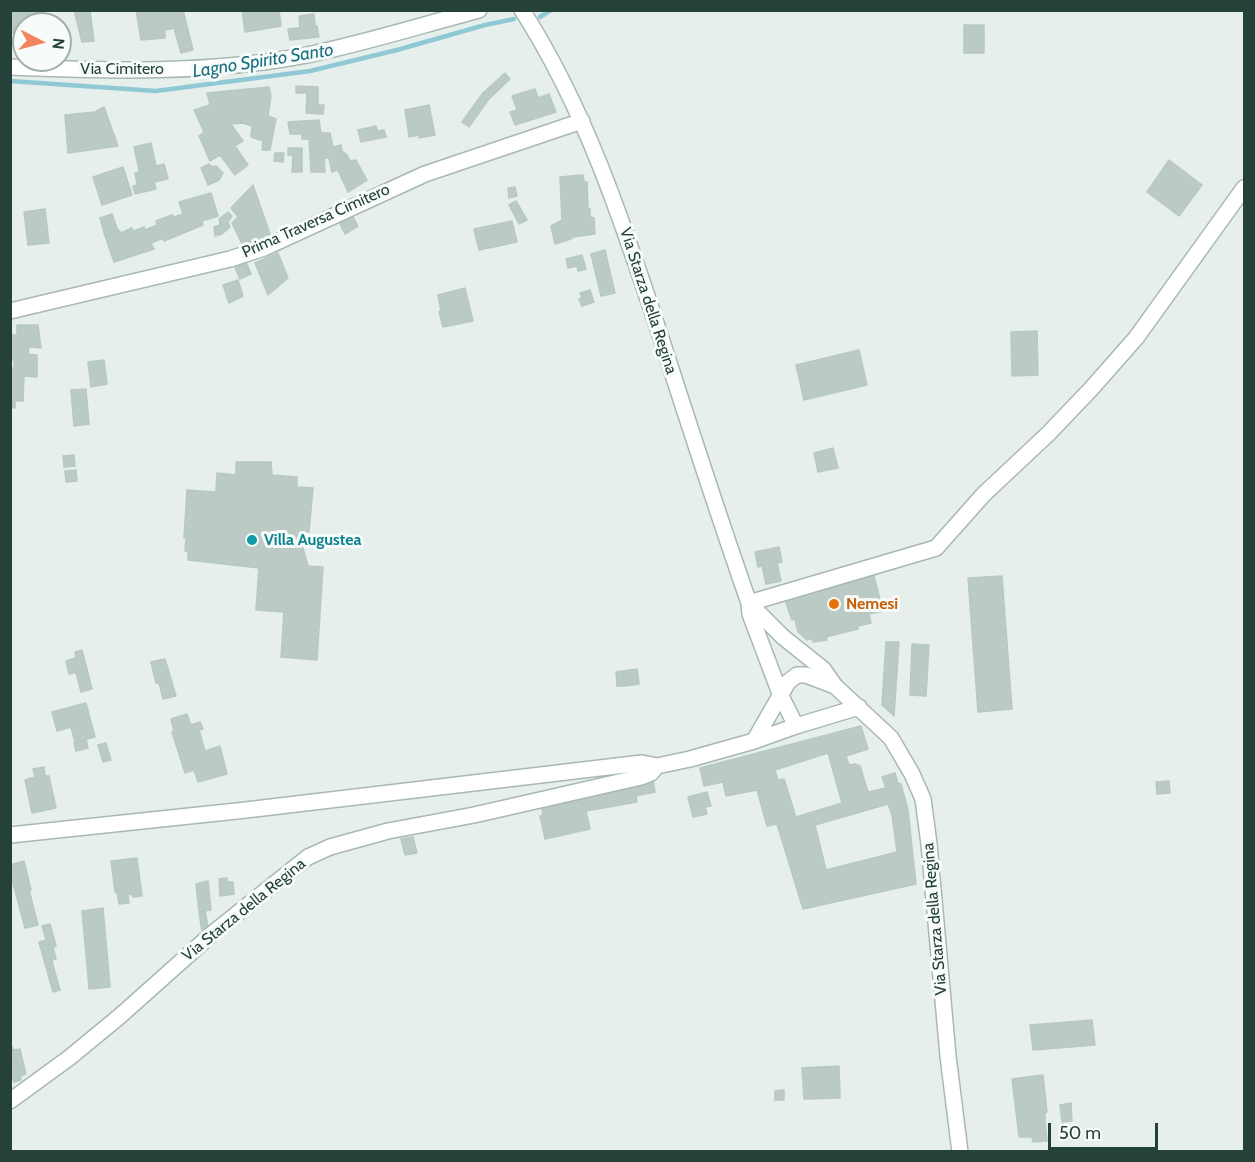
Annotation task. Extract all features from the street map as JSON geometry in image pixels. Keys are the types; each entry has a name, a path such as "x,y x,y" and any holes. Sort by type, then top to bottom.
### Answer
{"street":[{"name":"Via Cimitero","path":"10,67 160,69 232,65 306,55 479,10"},
{"name":"Via Starza della Regina","path":"522,10 538,34 582,122 626,231 749,603 750,614 781,696 796,726"},
{"name":"Prima Traversa Cimitero","path":"10,311 230,259 264,248 424,174 582,122"},
{"path":"749,603 936,548 984,494 1048,434 1091,389 1136,338 1245,188"},
{"name":"Via Starza della Regina","path":"749,603 783,637 823,669 835,686 891,738 912,774 922,799 929,844 948,1056 960,1152"},
{"name":"Via Starza della Regina","path":"754,741 788,682 797,675 806,675 835,686"},
{"name":"Via Starza della Regina","path":"10,835 246,810 642,763 657,766 754,741 860,707"},
{"name":"Via Starza della Regina","path":"10,1101 112,1023 213,933 308,857 330,847 387,831 474,815 642,777 651,773 657,766"}],"building":[{"path":"10,10 38,10 39,12 12,12 12,34 10,34"},
{"path":"74,10 90,10 94,41 82,42"},
{"path":"136,10 183,10 193,50 181,53 174,28 165,30 165,38 141,40"},
{"path":"242,10 279,10 281,26 245,32"},
{"path":"314,14 315,26 300,28 299,16"},
{"path":"964,25 984,25 984,34 964,34"},
{"path":"317,26 319,37 290,40 288,29"},
{"path":"964,34 984,34 984,46 964,46"},
{"path":"964,46 984,46 984,53 964,53"},
{"path":"505,73 510,79 488,100 469,127 462,122 483,93"},
{"path":"296,86 318,87 318,105 324,105 323,114 306,113 307,93 296,93"},
{"path":"269,87 271,96 268,116 276,119 270,150 262,150 263,141 251,137 252,126 243,123 231,124 243,141 235,146 248,165 235,175 220,155 210,161 199,136 204,132 194,110 210,105 207,93"},
{"path":"535,89 538,98 549,94 556,112 515,125 510,112 517,110 512,96"},
{"path":"429,105 435,135 409,137 405,110"},
{"path":"104,107 118,146 68,153 65,115 95,112"},
{"path":"319,120 321,133 330,133 333,147 341,145 342,151 350,161 356,160 367,180 348,192 338,170 332,172 329,158 324,158 325,172 311,172 309,139 302,139 302,134 290,134 288,122"},
{"path":"376,126 377,131 384,130 386,137 361,142 358,130"},
{"path":"151,143 156,166 139,170 134,147"},
{"path":"288,148 302,148 302,172 292,172 293,155 288,155"},
{"path":"275,153 284,153 283,162 274,161"},
{"path":"1169,160 1202,185 1179,216 1147,192"},
{"path":"164,164 168,179 154,182 156,189 135,194 133,186 137,185 135,173"},
{"path":"209,164 212,167 216,166 223,173 219,180 208,185 201,168"},
{"path":"123,167 132,195 102,205 93,177"},
{"path":"583,175 584,182 587,182 588,208 590,217 594,218 595,234 573,237 555,244 551,226 562,220 560,177"},
{"path":"253,185 270,234 243,246 232,223 238,217 231,208"},
{"path":"515,187 517,196 509,198 508,188"},
{"path":"211,193 218,216 202,221 203,225 164,241 163,238 151,243 154,249 114,262 105,236 132,228 133,231 144,227 145,230 157,225 156,221 183,214 179,202"},
{"path":"516,201 527,220 519,224 509,205"},
{"path":"45,209 49,243 28,245 24,212"},
{"path":"228,212 232,216 228,222 230,227 222,234 215,236 214,227 220,225 219,219"},
{"path":"112,214 118,231 105,236 100,218"},
{"path":"352,215 358,226 345,234 340,224"},
{"path":"512,221 517,242 498,246 493,225"},
{"path":"493,225 498,246 479,250 474,229"},
{"path":"605,250 615,293 601,296 591,254"},
{"path":"278,253 288,278 268,295 255,263"},
{"path":"582,255 586,269 578,271 577,266 568,268 566,259"},
{"path":"245,259 251,274 240,279 233,263"},
{"path":"238,280 243,296 229,303 223,285"},
{"path":"465,288 473,321 443,327 438,295"},
{"path":"590,290 594,302 582,306 579,299 582,298 580,293"},
{"path":"17,325 38,325 41,348 29,347 28,354 37,355 37,377 24,376 23,401 15,401 15,408 10,407 10,368 14,368 14,360 11,359 10,335 17,335"},
{"path":"1037,331 1038,375 1012,376 1011,332"},
{"path":"859,350 867,385 804,400 796,365"},
{"path":"104,360 107,384 91,387 88,362"},
{"path":"86,389 89,424 74,426 71,390"},
{"path":"833,448 838,468 818,472 814,453"},
{"path":"74,455 75,466 64,467 63,456"},
{"path":"236,462 271,462 272,475 297,477 297,487 313,488 309,532 298,531 308,566 323,567 317,660 281,657 284,612 256,610 259,568 188,560 188,551 185,551 186,538 184,538 187,490 216,492 217,473 236,475"},
{"path":"76,470 77,481 66,482 65,471"},
{"path":"779,547 782,562 777,563 776,558 761,561 762,566 758,567 755,552"},
{"path":"776,558 781,581 766,584 761,561"},
{"name":"Nemesi","path":"873,572 883,611 869,614 871,623 858,626 858,629 826,637 827,640 813,642 811,638 807,640 798,632 795,619 792,620 784,597"},
{"path":"1002,576 1012,709 978,712 968,578"},
{"path":"886,642 899,642 894,716 882,705"},
{"path":"912,644 929,645 926,696 910,695"},
{"path":"82,650 87,669 78,672 75,652"},
{"path":"75,658 78,672 69,674 66,661"},
{"path":"165,659 176,696 163,699 151,662"},
{"path":"87,669 92,689 81,692 76,672"},
{"path":"637,669 639,684 624,686 623,671"},
{"path":"623,671 624,686 617,686 616,672"},
{"path":"86,703 95,737 75,742 71,727 57,731 52,712"},
{"path":"187,714 191,725 200,722 203,729 199,730 205,751 220,746 227,774 198,782 194,770 185,773 172,732 174,731 171,719"},
{"path":"861,726 868,749 846,756 849,765 860,766 868,792 886,788 882,777 895,773 898,783 901,784 908,810 916,884 803,909 777,824 767,826 757,790 726,796 723,782 704,786 700,768","holes":["828,753 842,803 796,817 784,779 778,780 775,770","888,804 892,815 897,852 826,870 815,825"]},
{"path":"86,739 88,748 76,751 74,743"},
{"path":"106,743 111,760 103,762 98,745"},
{"path":"44,767 45,776 49,776 56,808 32,813 25,780 35,777 33,769"},
{"path":"653,780 655,792 636,796 637,802 586,811 590,829 545,839 540,816 543,816 541,804"},
{"path":"1169,781 1170,793 1157,794 1156,782"},
{"path":"707,792 711,806 705,807 707,814 693,817 688,797"},
{"path":"413,837 417,853 405,855 401,839"},
{"path":"137,858 142,896 128,895 129,903 119,904 111,861"},
{"path":"24,861 31,890 16,894 10,874 10,865"},
{"path":"227,878 227,882 233,882 234,894 220,896 219,879"},
{"path":"208,881 211,910 199,912 196,884"},
{"path":"29,890 38,925 25,928 16,894"},
{"path":"103,908 108,963 87,965 82,911"},
{"path":"205,911 208,927 202,932 199,912"},
{"path":"50,924 56,946 53,947 56,959 52,960 42,926"},
{"path":"46,940 60,990 53,992 39,942"},
{"path":"108,963 110,987 89,989 87,965"},
{"path":"1092,1020 1095,1045 1033,1050 1030,1025"},
{"path":"12,1046 21,1080 14,1082 10,1068 10,1047"},
{"path":"20,1049 26,1074 20,1076 13,1050"},
{"path":"839,1066 840,1098 804,1099 802,1068"},
{"path":"1043,1075 1047,1141 1033,1142 1032,1137 1019,1137 1012,1079"},
{"path":"784,1090 784,1100 775,1100 775,1091"},
{"path":"1071,1103 1072,1121 1062,1122 1060,1105"}],"waterway":[{"name":"Lagno Spirito Santo","path":"540,17 551,10"},
{"name":"Lagno Spirito Santo","path":"10,81 156,91 310,71 514,19"}],"place":[{"name":"Villa Augustea","path":"252,540"},
{"name":"Nemesi","path":"834,604"}]}
